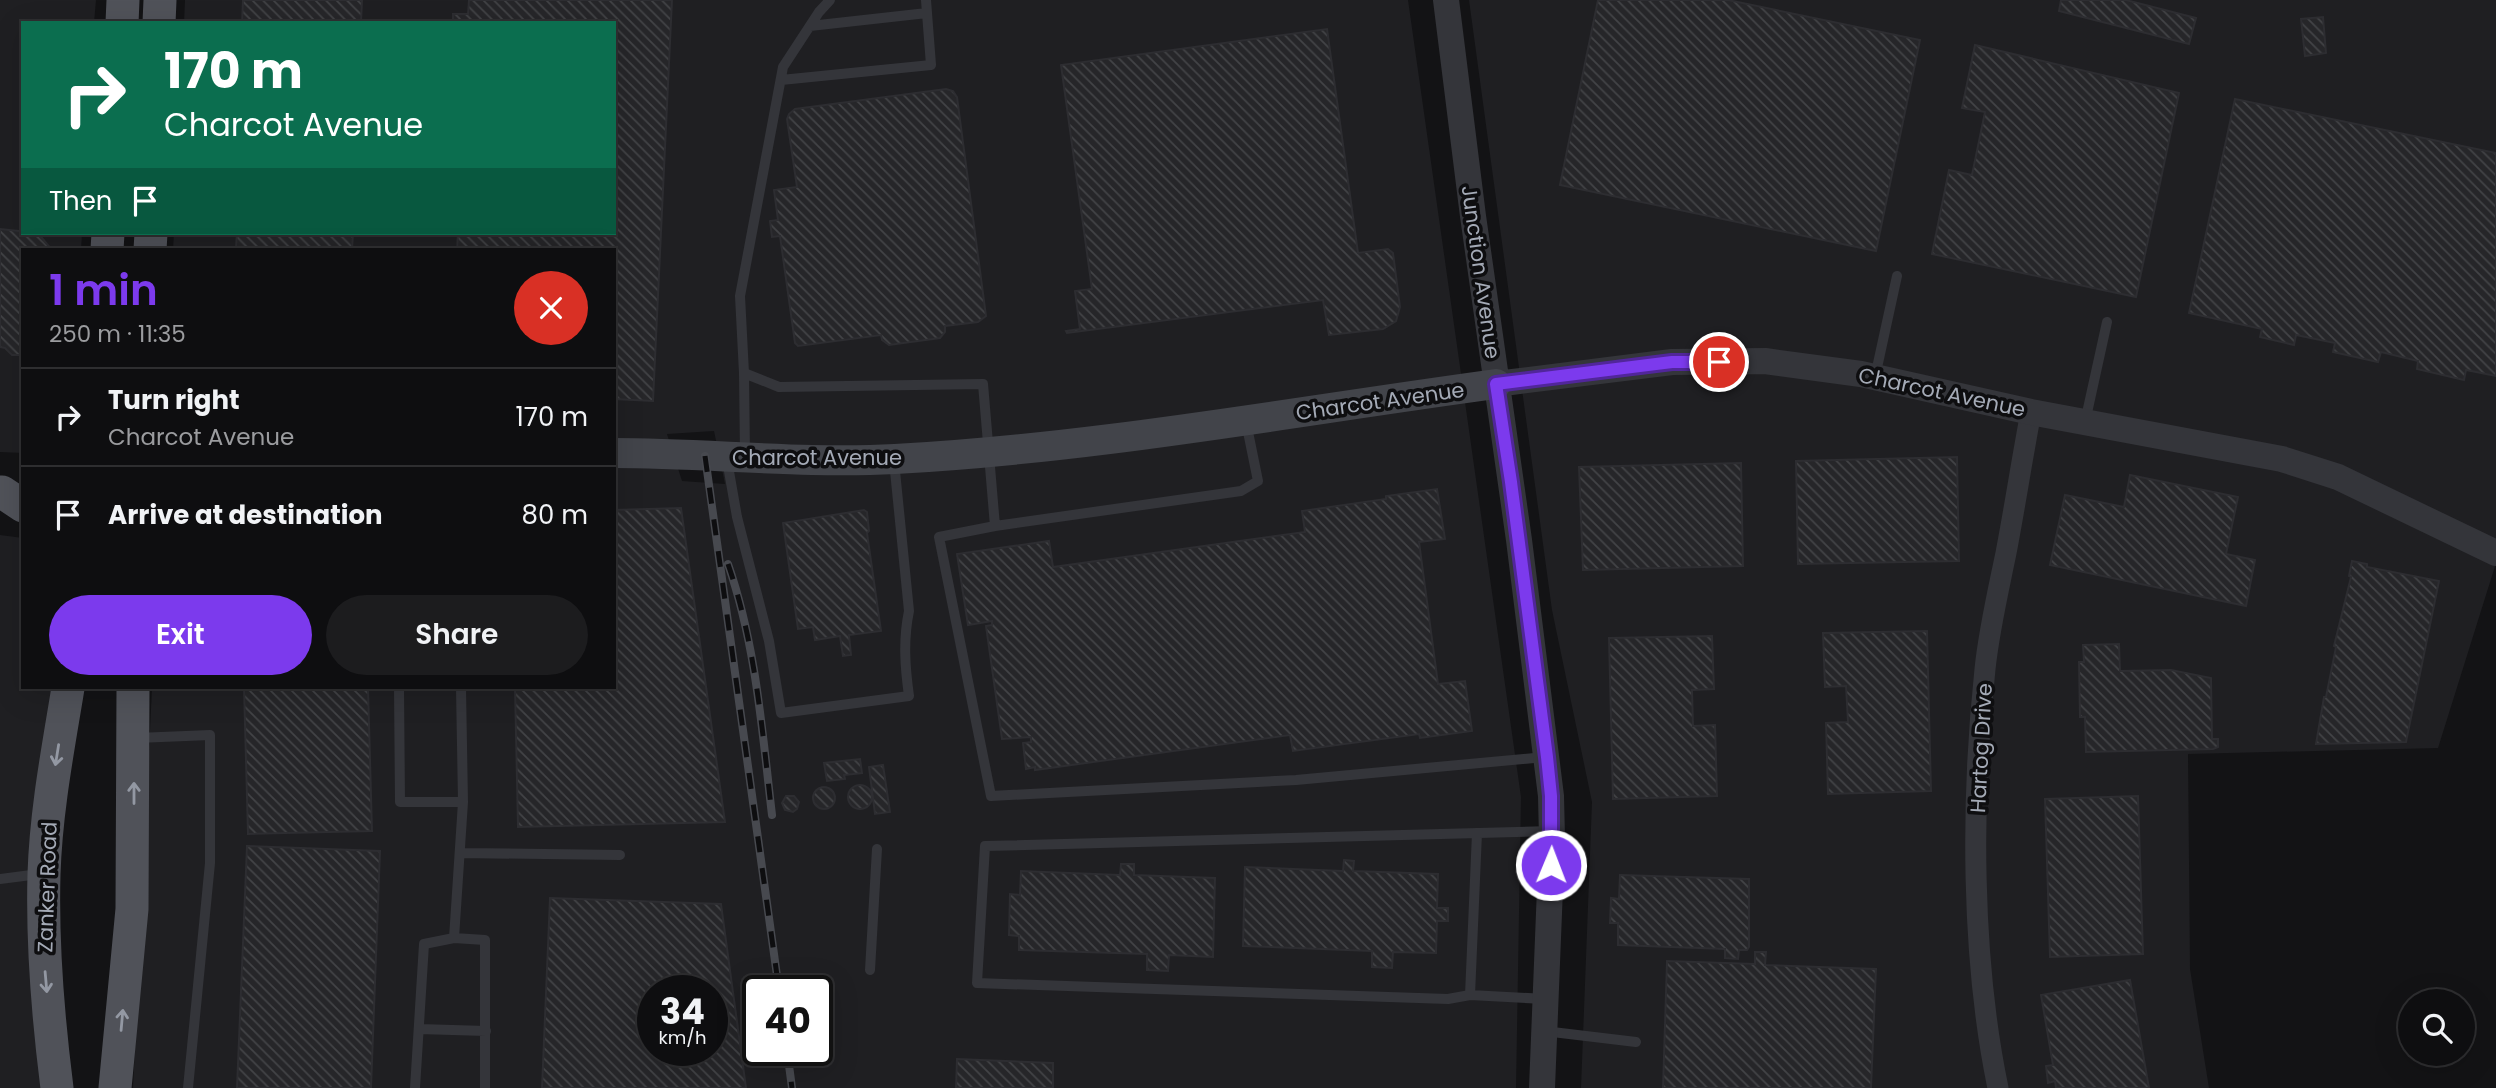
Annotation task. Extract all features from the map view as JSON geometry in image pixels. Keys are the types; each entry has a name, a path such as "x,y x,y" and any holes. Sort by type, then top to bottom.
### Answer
{"main road":[{"path":"122,21 123,0"},
{"path":"159,21 160,0"},
{"name":"Charcot Avenue","path":"616,453 850,460 987,453 1496,384"},
{"name":"Zanker Road","path":"57,1088 44,951 44,873 47,819 68,689"},
{"path":"115,1088 132,909 134,689"}],"street":[{"name":"Junction Avenue","path":"1446,0 1547,757 1552,831 1542,1088"},
{"name":"Charcot Avenue","path":"1496,384 1672,362 1765,361 1875,377 2031,412 2283,459 2338,477 2488,549"},
{"name":"Hartog Drive","path":"1998,1088 1990,1051 1977,907 1978,781 1990,631 2031,412"}],"lane":[{"path":"830,0 783,67 740,296 744,373 736,457 737,517 769,642 781,713 909,696 904,658 909,611 894,459"},
{"path":"781,80 931,65 926,0"},
{"path":"810,26 927,13"},
{"path":"1875,377 1897,276"},
{"path":"2085,422 2107,322"},
{"path":"744,373 779,387 983,384 995,526"},
{"path":"1245,420 1258,481 1241,491 995,526 939,537 991,796 1296,780 1547,757"},
{"path":"399,689 400,802 463,802"},
{"path":"454,939 463,802 461,689"},
{"path":"133,738 210,734 210,863 188,1088"},
{"path":"1545,999 1470,995 1448,999 977,984 985,846 1552,831"},
{"path":"1470,995 1477,833"},
{"path":"870,970 877,849"},
{"path":"460,853 620,855"},
{"path":"0,879 44,873"},
{"path":"415,1088 424,944 454,939 485,940 485,1088"},
{"path":"419,1028 486,1031"},
{"path":"1544,1031 1636,1042"}],"shaded area":[{"path":"0,0 96,0 94,21 21,21 21,235 82,235 81,248 21,248 21,453 0,452"},
{"path":"185,0 1408,0 1521,797 1516,1088 133,1088 152,689 616,689 616,248 173,248 174,235 616,235 616,21 184,21","holes":["714,431 725,484 682,481 667,434"]},
{"path":"1469,0 2496,0 2496,563 2438,748 2188,754 2190,969 2209,1088 1581,1088 1592,802 1552,610"},
{"path":"0,535 21,538 21,689 52,689 41,1088 0,1088"}],"building":[{"path":"243,0 362,0 361,21 242,21"},
{"path":"469,0 672,0 653,401 616,399 616,248 457,248 458,235 616,235 616,21 453,21 453,14 468,14"},
{"path":"1598,0 1728,0 1920,40 1876,251 1560,185"},
{"path":"2061,0 2126,0 2196,18 2189,44 2059,11"},
{"path":"2323,17 2326,53 2305,56 2301,19"},
{"path":"1327,29 1358,253 1388,249 1393,253 1400,307 1396,321 1383,329 1329,335 1323,300 1067,333 1066,331 1080,329 1075,291 1092,289 1061,65"},
{"path":"1975,45 2179,93 2136,297 1932,254 1949,170 1972,175 1985,112 1962,108"},
{"path":"946,89 953,91 957,97 986,316 978,322 945,326 945,332 940,338 889,345 882,340 881,335 798,346 795,343 780,236 772,237 770,221 778,220 774,190 797,187 787,119 789,114 795,109"},
{"path":"2235,99 2496,153 2496,376 2466,370 2464,380 2417,369 2418,361 2381,352 2378,362 2333,352 2335,343 2296,335 2294,345 2260,337 2262,329 2189,313"},
{"path":"0,229 21,231 21,235 40,235 50,248 21,248 21,355 12,355 0,347"},
{"path":"237,235 353,235 352,248 233,248 236,247"},
{"path":"1957,457 1959,561 1798,564 1796,461"},
{"path":"1741,463 1743,566 1583,570 1579,467"},
{"path":"2130,475 2238,497 2226,554 2255,560 2246,606 2050,565 2065,495 2124,507"},
{"path":"1437,489 1445,539 1419,542 1438,684 1465,681 1472,731 1420,738 1419,734 1293,751 1290,735 1035,770 1035,767 1026,769 1023,743 1031,742 1031,737 1002,739 986,626 992,625 992,621 968,625 957,554 1049,541 1053,567 1305,532 1302,511"},
{"path":"681,508 725,822 518,827 515,689 616,689 616,510"},
{"path":"864,510 867,512 867,533 881,631 849,635 851,655 843,656 840,636 815,640 813,627 798,629 783,523"},
{"path":"2352,561 2367,564 2367,567 2439,581 2406,742 2316,744 2336,647 2334,646 2351,577"},
{"path":"1927,631 1931,791 1828,794 1826,723 1848,722 1846,686 1825,687 1823,633"},
{"path":"1712,636 1714,689 1692,690 1693,726 1715,725 1717,796 1613,799 1609,638"},
{"path":"2119,644 2120,671 2171,670 2211,678 2212,739 2218,739 2218,747 2086,752 2085,717 2080,717 2079,662 2084,662 2083,645"},
{"path":"244,689 368,689 372,831 248,834"},
{"path":"860,759 862,773 827,781 824,763"},
{"path":"883,765 890,812 875,814 869,767"},
{"path":"860,785 868,789 872,797 868,805 860,809 852,805 848,797 852,789"},
{"path":"824,787 832,790 835,798 832,806 824,809 816,806 813,798 816,790"},
{"path":"786,796 794,796 799,802 793,812 785,810 782,803"},
{"path":"2138,796 2143,954 2050,957 2045,799"},
{"path":"247,846 380,851 371,1088 237,1088"},
{"path":"1344,860 1354,861 1353,871 1438,874 1437,908 1448,908 1448,921 1437,921 1436,953 1393,952 1392,968 1372,967 1372,951 1243,946 1245,867 1343,871"},
{"path":"1121,864 1134,864 1134,875 1215,878 1213,957 1169,955 1168,971 1147,970 1147,954 1019,950 1019,936 1009,935 1010,894 1020,895 1021,871 1120,875"},
{"path":"1620,875 1749,879 1749,947 1747,950 1739,950 1738,959 1725,958 1725,949 1618,945 1618,923 1610,923 1611,898 1619,899"},
{"path":"550,898 721,904 746,1088 542,1088"},
{"path":"1755,952 1766,952 1765,965 1876,969 1871,1088 1663,1088 1667,961 1755,964"},
{"path":"2130,980 2149,1088 2056,1088 2055,1081 2048,1083 2046,1066 2053,1065 2041,995"},
{"path":"957,1059 1053,1063 1053,1088 956,1088"}],"railway":[{"path":"705,456 777,975"},
{"path":"728,564 752,657 772,815"},
{"path":"789,1066 792,1088"}],"route":[{"path":"1551,865 1551,796 1547,757 1496,384 1672,362 1719,362"}]}
